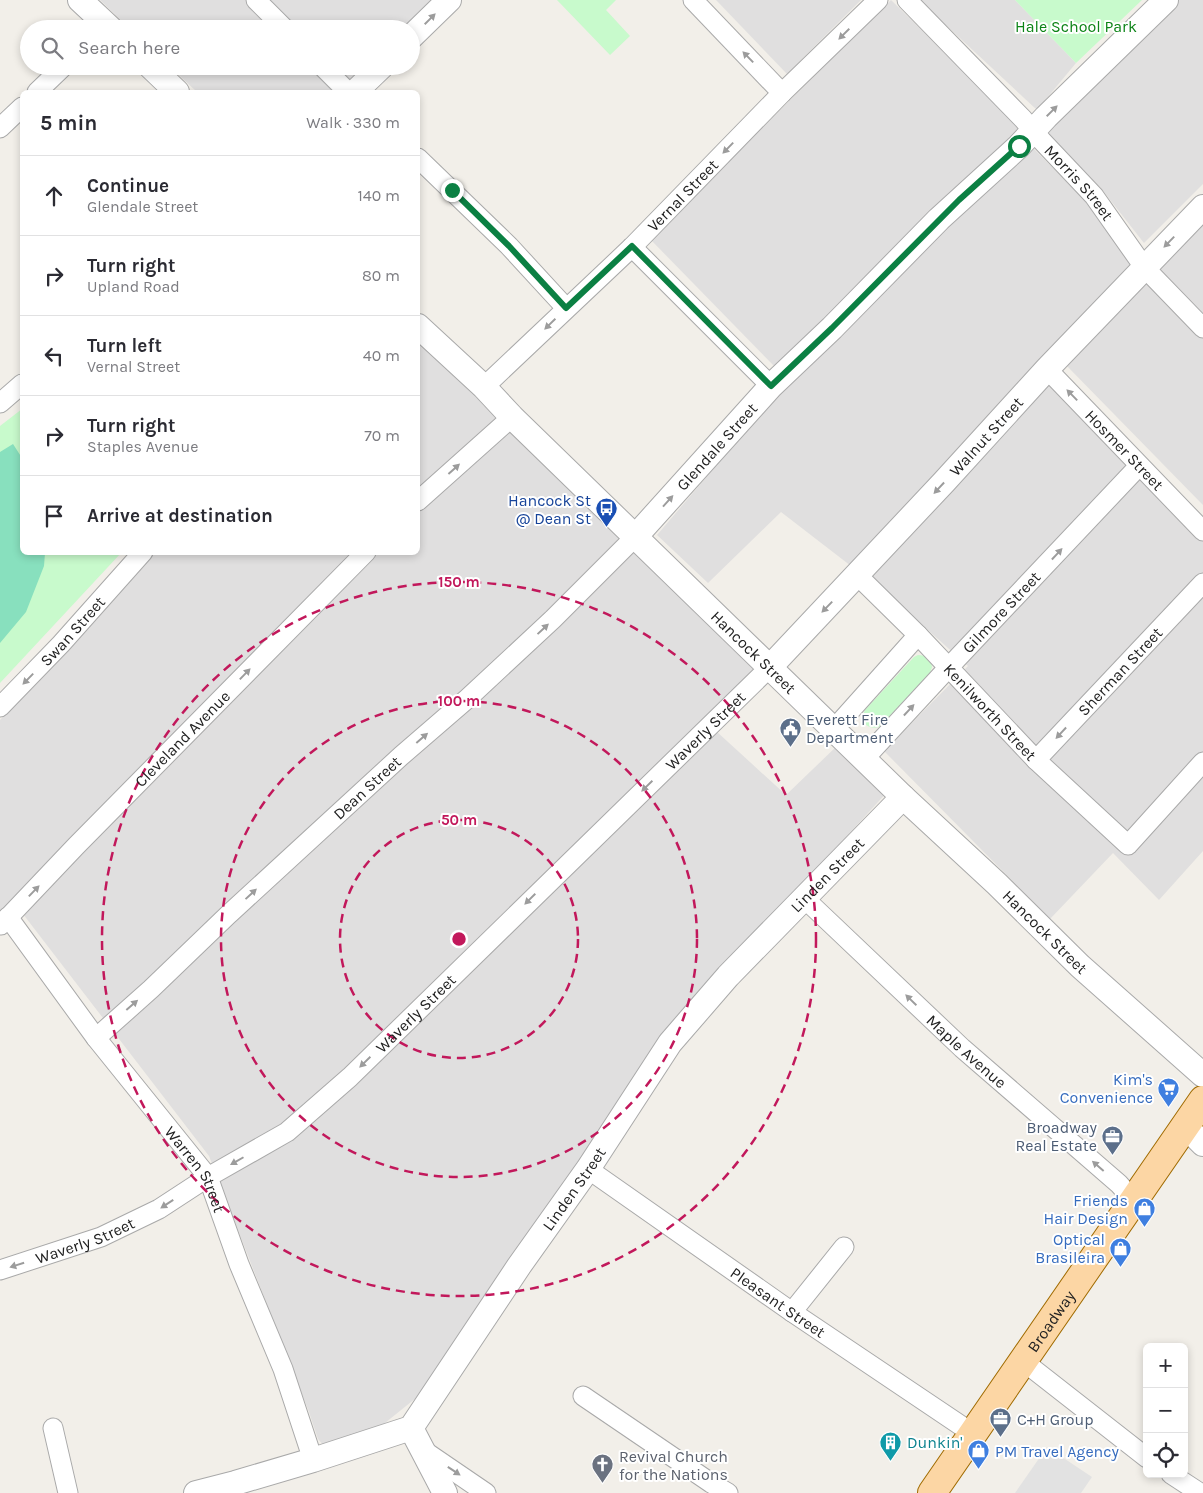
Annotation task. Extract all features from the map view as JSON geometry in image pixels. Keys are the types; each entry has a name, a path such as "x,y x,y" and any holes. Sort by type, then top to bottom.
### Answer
{"main road":[{"name":"Broadway","path":"932,1493 1132,1200 1194,1135 1203,1100"}],"street":[{"path":"80,0 99,20"},
{"path":"256,0 276,20"},
{"path":"420,28 449,0"},
{"path":"693,0 782,92"},
{"name":"Vernal Street","path":"484,387 632,246 782,92 878,0"},
{"name":"Morris Street","path":"907,0 1094,196 1144,267 1203,328"},
{"name":"Glendale Street","path":"635,537 771,386 832,328 959,200 1019,146 1166,0"},
{"path":"39,90 55,75"},
{"path":"159,75 175,90"},
{"path":"331,75 346,90"},
{"path":"357,90 373,75"},
{"path":"0,128 20,109"},
{"path":"420,160 509,246 566,308"},
{"name":"Walnut Street","path":"770,667 1047,369 1203,207"},
{"path":"632,246 771,386"},
{"name":"Hancock Street","path":"420,328 484,387 512,417 635,537 903,797 998,884 1080,966 1203,1075"},
{"name":"Hosmer Street","path":"1047,369 1203,531"},
{"path":"0,403 20,386"},
{"path":"420,500 512,417"},
{"name":"Gilmore Street","path":"864,759 1139,466"},
{"name":"Dean Street","path":"96,1038 401,756 467,699 554,619 635,537"},
{"name":"Swan Street","path":"0,707 61,644 140,555"},
{"name":"Cleveland Avenue","path":"4,922 76,846 363,555"},
{"name":"Kenilworth Street","path":"857,575 949,667 1036,760 1128,846 1203,762"},
{"name":"Sherman Street","path":"1036,760 1203,583"},
{"path":"834,729 918,636"},
{"name":"Waverly Street","path":"0,1270 101,1237 159,1209 208,1177 287,1132 350,1077 770,667"},
{"name":"Linden Street","path":"411,1428 519,1266 588,1169 670,1042 728,976 903,797"},
{"name":"Maple Avenue","path":"805,899 962,1048 1119,1184 1132,1200"},
{"name":"Warren Street","path":"4,922 208,1177 239,1264 283,1369 313,1460"},
{"name":"Pleasant Street","path":"588,1169 792,1312 972,1432"},
{"path":"792,1312 844,1246"},
{"path":"1022,1361 1143,1455"},
{"path":"583,1396 711,1484 728,1493"},
{"path":"53,1428 68,1493"},
{"path":"196,1493 313,1460 411,1428 445,1493"},
{"path":"422,1449 486,1493"},
{"path":"1178,1478 1200,1493"}],"shaded area":[{"path":"100,0 436,0 415,20 121,20"},
{"path":"716,0 861,0 787,74"},
{"path":"891,0 1022,128 778,370 650,239"},
{"path":"919,0 1015,0 1076,63 1037,110"},
{"path":"1178,0 1203,0 1203,184 1144,243 1100,187 1046,133"},
{"path":"179,75 359,75 343,90 195,90"},
{"path":"1031,146 1101,216 1133,261 851,566 781,512 708,583 657,535 791,378"},
{"path":"1203,218 1203,505 1066,365"},
{"path":"420,342 757,665 704,720 786,795 839,744 889,790 667,1033 416,1398 375,1431 324,1446 318,1439 209,1156 13,901 0,916 0,720 153,555 420,555"},
{"path":"1049,381 1203,538 1203,851 1159,900 1113,853 1050,919 884,751 968,666 869,577"},
{"path":"1047,1447 1092,1477 1081,1493 1015,1493"}],"green space":[{"path":"557,0 616,0 606,10 630,36 610,55"},
{"name":"Hale School Park","path":"1015,0 1142,0 1076,63"},
{"path":"20,411 20,555 119,555 0,683 0,426"},
{"path":"13,444 20,455 20,555 45,555 44,566 26,612 0,643 0,452"},
{"path":"918,655 929,660 932,667 930,673 879,727 875,728 865,724 863,714 865,710"}],"place":[{"name":"Hancock St @ Dean St","path":"607,528"},
{"name":"Everett Fire Department","path":"790,747"},
{"name":"Kim's Convenience","path":"1169,1107"},
{"name":"Broadway Real Estate","path":"1113,1155"},
{"name":"Friends Hair Design","path":"1144,1228"},
{"name":"Optical Brasileira","path":"1121,1267"},
{"name":"C+H Group","path":"1001,1438"},
{"name":"Dunkin'","path":"891,1461"},
{"name":"PM Travel Agency","path":"979,1470"},
{"name":"Revival Church for the Nations","path":"603,1484"}],"route":[{"path":"452,190 509,246 566,308 632,246 771,386 832,328 939,219 1019,146"}]}
